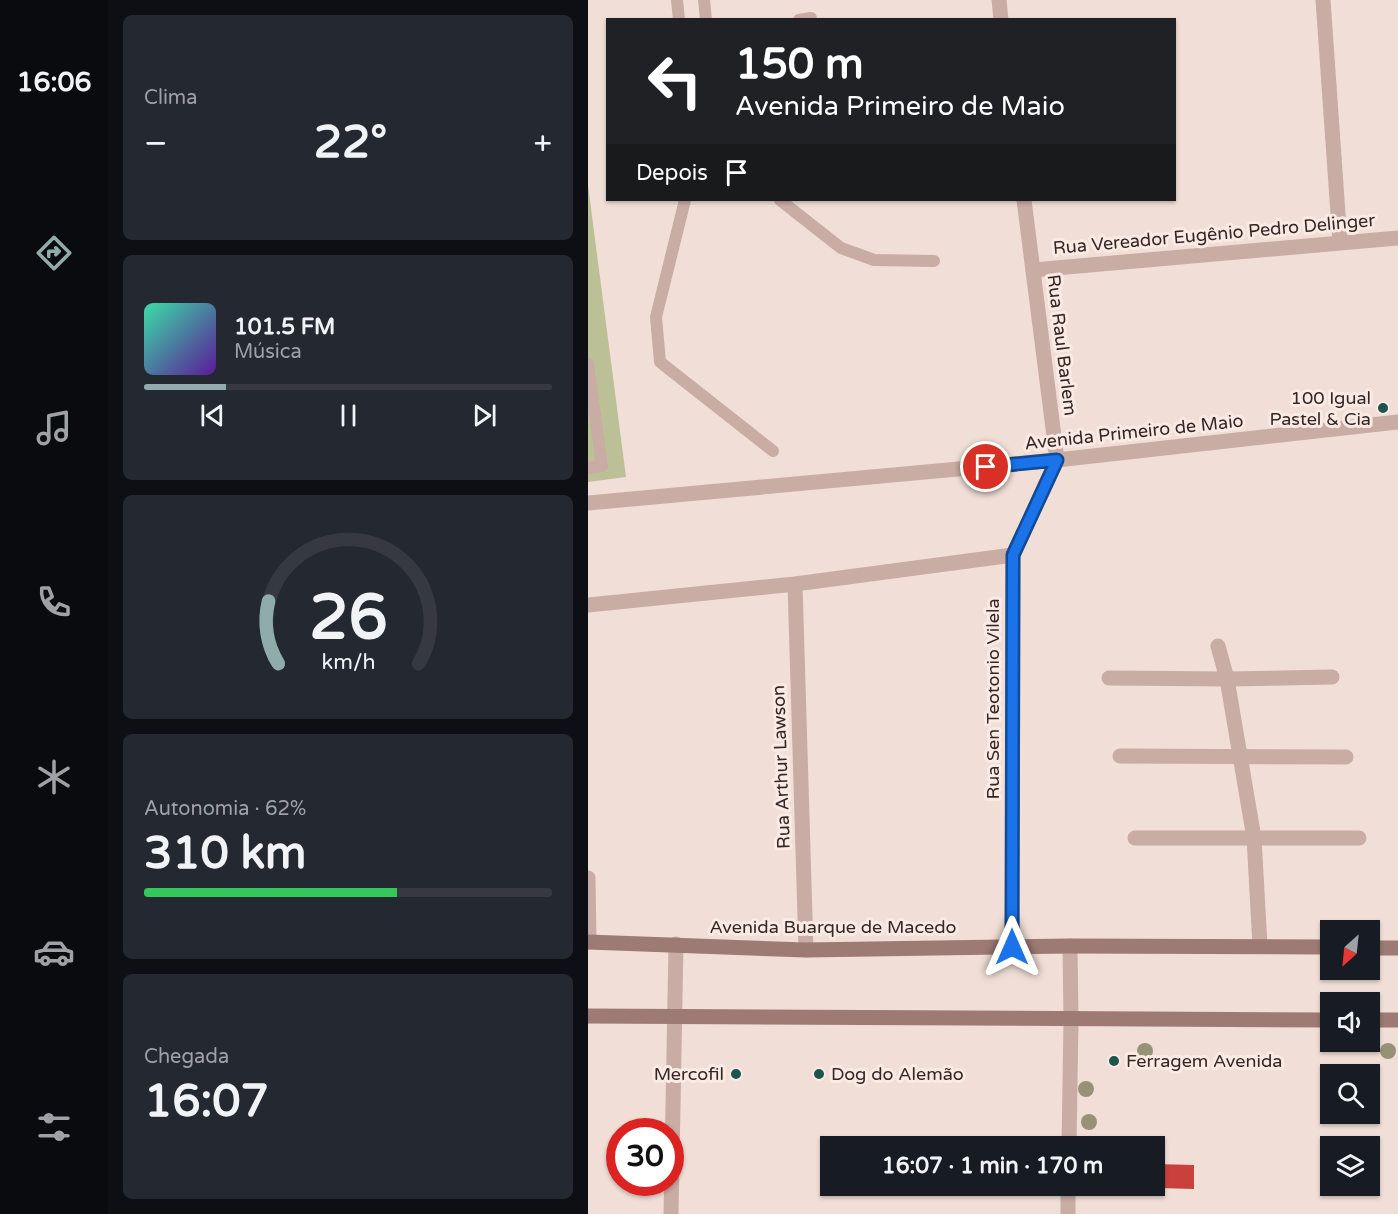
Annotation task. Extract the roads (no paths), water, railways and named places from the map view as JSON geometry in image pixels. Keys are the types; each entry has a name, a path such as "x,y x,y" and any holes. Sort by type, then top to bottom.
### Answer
{"main road":[{"name":"Avenida Buarque de Macedo","path":"588,942 806,950 1070,946 1320,947"},
{"path":"1380,948 1398,948"},
{"path":"588,1016 1320,1020"},
{"path":"1380,1020 1398,1020"}],"street":[{"path":"999,0 1001,18"},
{"path":"1323,0 1340,242"},
{"name":"Rua Raul Barlem","path":"1024,201 1057,460"},
{"name":"Rua Vereador Eugênio Pedro Delinger","path":"1033,270 1398,238"},
{"name":"Avenida Primeiro de Maio","path":"588,503 1057,460 1398,422"},
{"name":"Rua Sen Teotonio Vilela","path":"1012,947 1013,555 1057,460"},
{"path":"588,604 795,584 1013,555"},
{"name":"Rua Arthur Lawson","path":"795,584 806,950"},
{"path":"1218,646 1227,679 1254,838 1260,946"},
{"path":"1109,678 1227,679 1332,676"},
{"path":"1120,756 1346,757"},
{"path":"1135,838 1359,838"},
{"path":"588,878 588,942"},
{"path":"671,1214 676,945"},
{"path":"1069,1136 1070,946"},
{"path":"1068,1196 1068,1214"}],"lane":[{"path":"677,0 679,18"},
{"path":"705,0 706,18"},
{"path":"685,201 656,317 660,362 773,451"},
{"path":"781,201 841,248 874,260 934,261"},
{"path":"588,364 602,466 588,468"}],"place":[{"name":"100 Igual Pastel & Cia","path":"1383,408"},
{"name":"Ferragem Avenida","path":"1114,1061"},
{"name":"Mercofil","path":"736,1074"},
{"name":"Dog do Alemão","path":"819,1074"}]}
